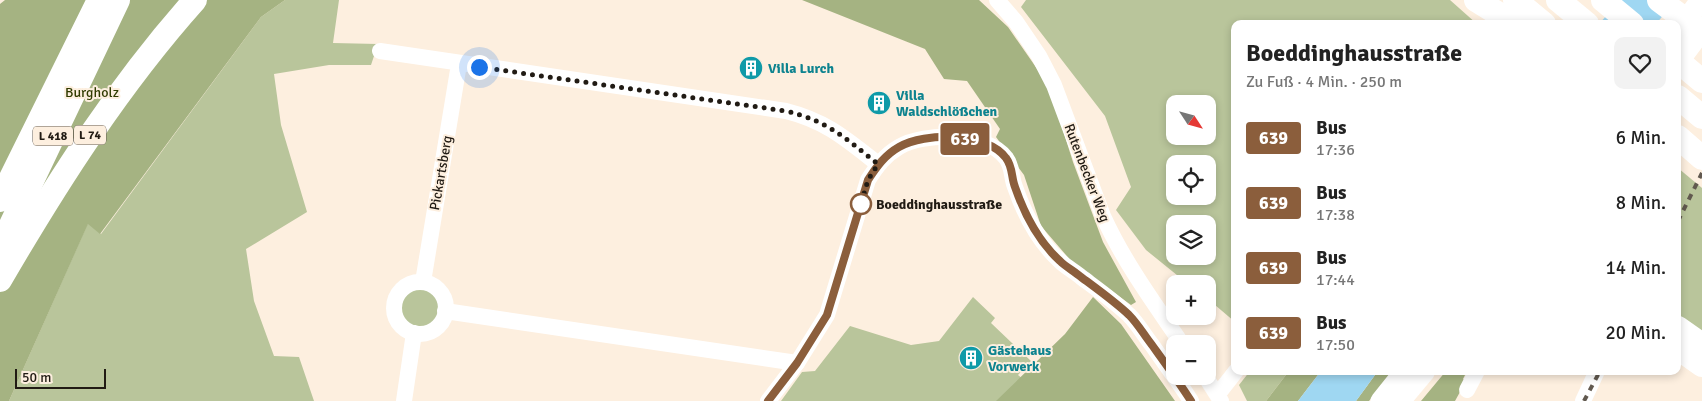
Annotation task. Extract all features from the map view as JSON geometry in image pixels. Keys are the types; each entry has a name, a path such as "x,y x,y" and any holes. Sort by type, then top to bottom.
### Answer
{"highway":[{"name":"L 418","path":"0,200 99,14 118,0"},
{"name":"L 74","path":"0,280 37,216 108,109 176,21 195,0"},
{"path":"1476,0 1508,20"},
{"path":"1515,0 1539,20"},
{"path":"1558,0 1583,20"},
{"path":"1604,0 1627,20"},
{"path":"1659,0 1684,12 1702,31"},
{"name":"L 418","path":"0,248 99,14"},
{"path":"1681,64 1702,81"},
{"path":"1681,100 1702,117"},
{"path":"1681,140 1702,158"},
{"path":"1681,330 1702,345"},
{"path":"1681,350 1702,365"}],"main road":[{"path":"1681,58 1702,31"},
{"path":"1381,401 1402,375"},
{"path":"1400,401 1422,375"}],"street":[{"name":"Rutenbecker Weg","path":"997,0 1016,22 1039,56 1054,85 1111,234 1145,291 1176,335"},
{"path":"380,51 800,115 841,134 878,164"},
{"name":"Pickartsberg","path":"423,282 459,64"},
{"path":"768,401 797,363 828,311 868,180 878,164 890,153 906,144 931,137 958,137 995,148 1006,157 1012,168 1014,185 1030,220 1049,249 1060,262 1130,316 1191,401"},
{"path":"423,282 442,295 445,311 440,324 435,329 421,334 414,333 400,325 394,309 395,300 399,292 406,286 423,282"},
{"path":"445,311 797,363"},
{"path":"404,401 414,333"},
{"path":"1211,385 1219,398 1233,375"},
{"path":"1467,390 1475,375"},
{"path":"1583,401 1595,375"}],"green space":[{"name":"Burgholz","path":"5,0 285,0 261,17 100,234 88,224 9,401 0,401 0,4"},
{"path":"285,0 339,0 333,43 378,44 371,65 329,65 274,74 281,125 307,212 246,249 254,301 274,356 299,357 314,401 9,401 88,223 101,234 261,17"},
{"path":"802,0 979,0 1008,27 1049,86 1073,162 1103,242 1136,302 1131,305 1072,262 1041,226 1024,175 996,137 1000,129 967,81 944,79 925,49"},
{"path":"1026,0 1450,0 1472,20 1231,20 1231,319 1216,306 1216,275 1177,275 1146,250 1116,210 1131,187 1105,116 1021,7"},
{"path":"1681,170 1702,188 1702,338 1681,323"},
{"path":"424,288 431,291 437,297 440,308 439,316 431,325 424,328 416,328 409,325 401,316 400,304 403,297 412,289"},
{"path":"973,297 995,318 991,323 1031,361 1018,375 1050,401 781,401 802,372 815,371 850,326 911,345 939,341"},
{"path":"1093,297 1121,324 1175,401 996,401 1065,334"},
{"path":"1247,375 1286,375 1266,401 1247,401 1239,385"},
{"path":"1286,375 1318,375 1298,401 1266,401"},
{"path":"1375,375 1390,375 1369,401 1356,401"},
{"path":"1443,375 1465,375 1463,379 1466,381 1455,401 1421,401"}],"water":[{"path":"1620,0 1676,0 1659,20 1602,20"},
{"path":"1318,375 1375,375 1356,401 1298,401"}],"railway":[{"path":"1681,215 1702,173"},
{"path":"1584,401 1598,375"}],"bus line":[{"name":"639","path":"768,401 797,363 827,315 868,180 878,164 890,153 906,144 931,137 945,136 979,142 995,148 1006,157 1012,168 1014,185 1030,220 1049,249 1060,262 1080,275 1130,316 1191,401"}],"place":[{"name":"Villa Lurch","path":"751,68"},
{"name":"Villa Waldschlößchen","path":"879,103"},
{"name":"Boeddinghausstraße","path":"861,204"},
{"name":"Gästehaus Vorwerk","path":"971,358"}],"route":[{"path":"479,67 786,111 807,116 841,134 878,164 868,180 861,204"}]}
